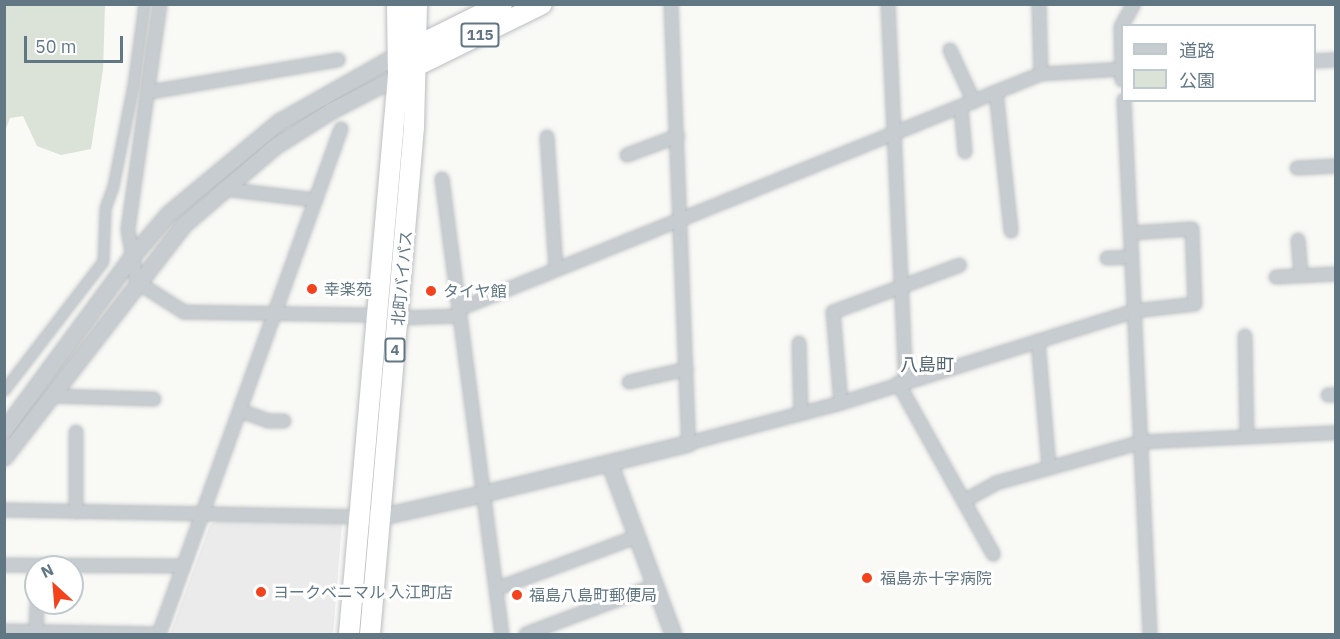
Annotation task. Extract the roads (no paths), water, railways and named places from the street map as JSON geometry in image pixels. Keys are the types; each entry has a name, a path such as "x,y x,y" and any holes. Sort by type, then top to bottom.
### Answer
{"highway":[{"name":"4","path":"396,4 398,76"},
{"name":"4","path":"417,4 418,55"},
{"name":"115","path":"398,76 418,55 502,4"},
{"name":"115","path":"399,54 418,55 542,4"},
{"name":"北町バイパス","path":"370,634 418,55"},
{"name":"北町バイパス","path":"349,634 357,517 398,76"}],"street":[{"path":"4,390 104,261 105,208 133,85 144,4"},
{"path":"160,4 150,92 128,230 137,282 184,312 377,315"},
{"path":"671,4 682,218 689,443"},
{"path":"888,4 892,133 903,287 902,381 993,554"},
{"path":"1039,4 1041,74"},
{"path":"1124,24 1134,4"},
{"path":"950,50 974,102"},
{"path":"4,430 133,255 169,213 280,121 399,54"},
{"path":"150,92 338,60"},
{"path":"1316,61 1335,60"},
{"path":"398,318 459,312 556,269 1041,74 1121,69"},
{"path":"4,457 183,225 223,189 308,124 398,76"},
{"path":"996,92 1011,231"},
{"path":"1124,102 1150,634"},
{"path":"961,107 965,152"},
{"path":"4,631 157,634 204,515 340,129"},
{"path":"627,155 678,136"},
{"path":"548,137 556,269"},
{"path":"1297,168 1335,166"},
{"path":"442,179 481,495 502,634"},
{"path":"223,189 315,200"},
{"path":"4,510 379,517 610,465 841,403 902,381 1134,311 1194,304 1192,229 1131,233"},
{"path":"1298,240 1301,275"},
{"path":"1107,258 1132,257"},
{"path":"841,403 833,312 960,265"},
{"path":"1276,277 1335,273"},
{"path":"1245,336 1247,437"},
{"path":"1038,341 1048,467"},
{"path":"799,343 801,414"},
{"path":"629,382 687,369"},
{"path":"50,396 154,399"},
{"path":"241,411 268,421 284,421"},
{"path":"76,432 76,512"},
{"path":"964,501 996,483 1142,442 1335,433"},
{"path":"610,465 673,634"},
{"path":"496,589 636,537"},
{"path":"4,565 24,566"},
{"path":"84,566 183,567"},
{"path":"526,634 654,586"},
{"path":"36,632 37,615"}],"place":[{"name":"幸楽苑","path":"312,289"},
{"name":"タイヤ館","path":"431,291"},
{"name":"福島赤十字病院","path":"867,578"},
{"name":"ヨークベニマル 入江町店","path":"261,592"},
{"name":"福島八島町郵便局","path":"517,595"}],"district":[{"name":"八島町","path":"927,365"}]}
